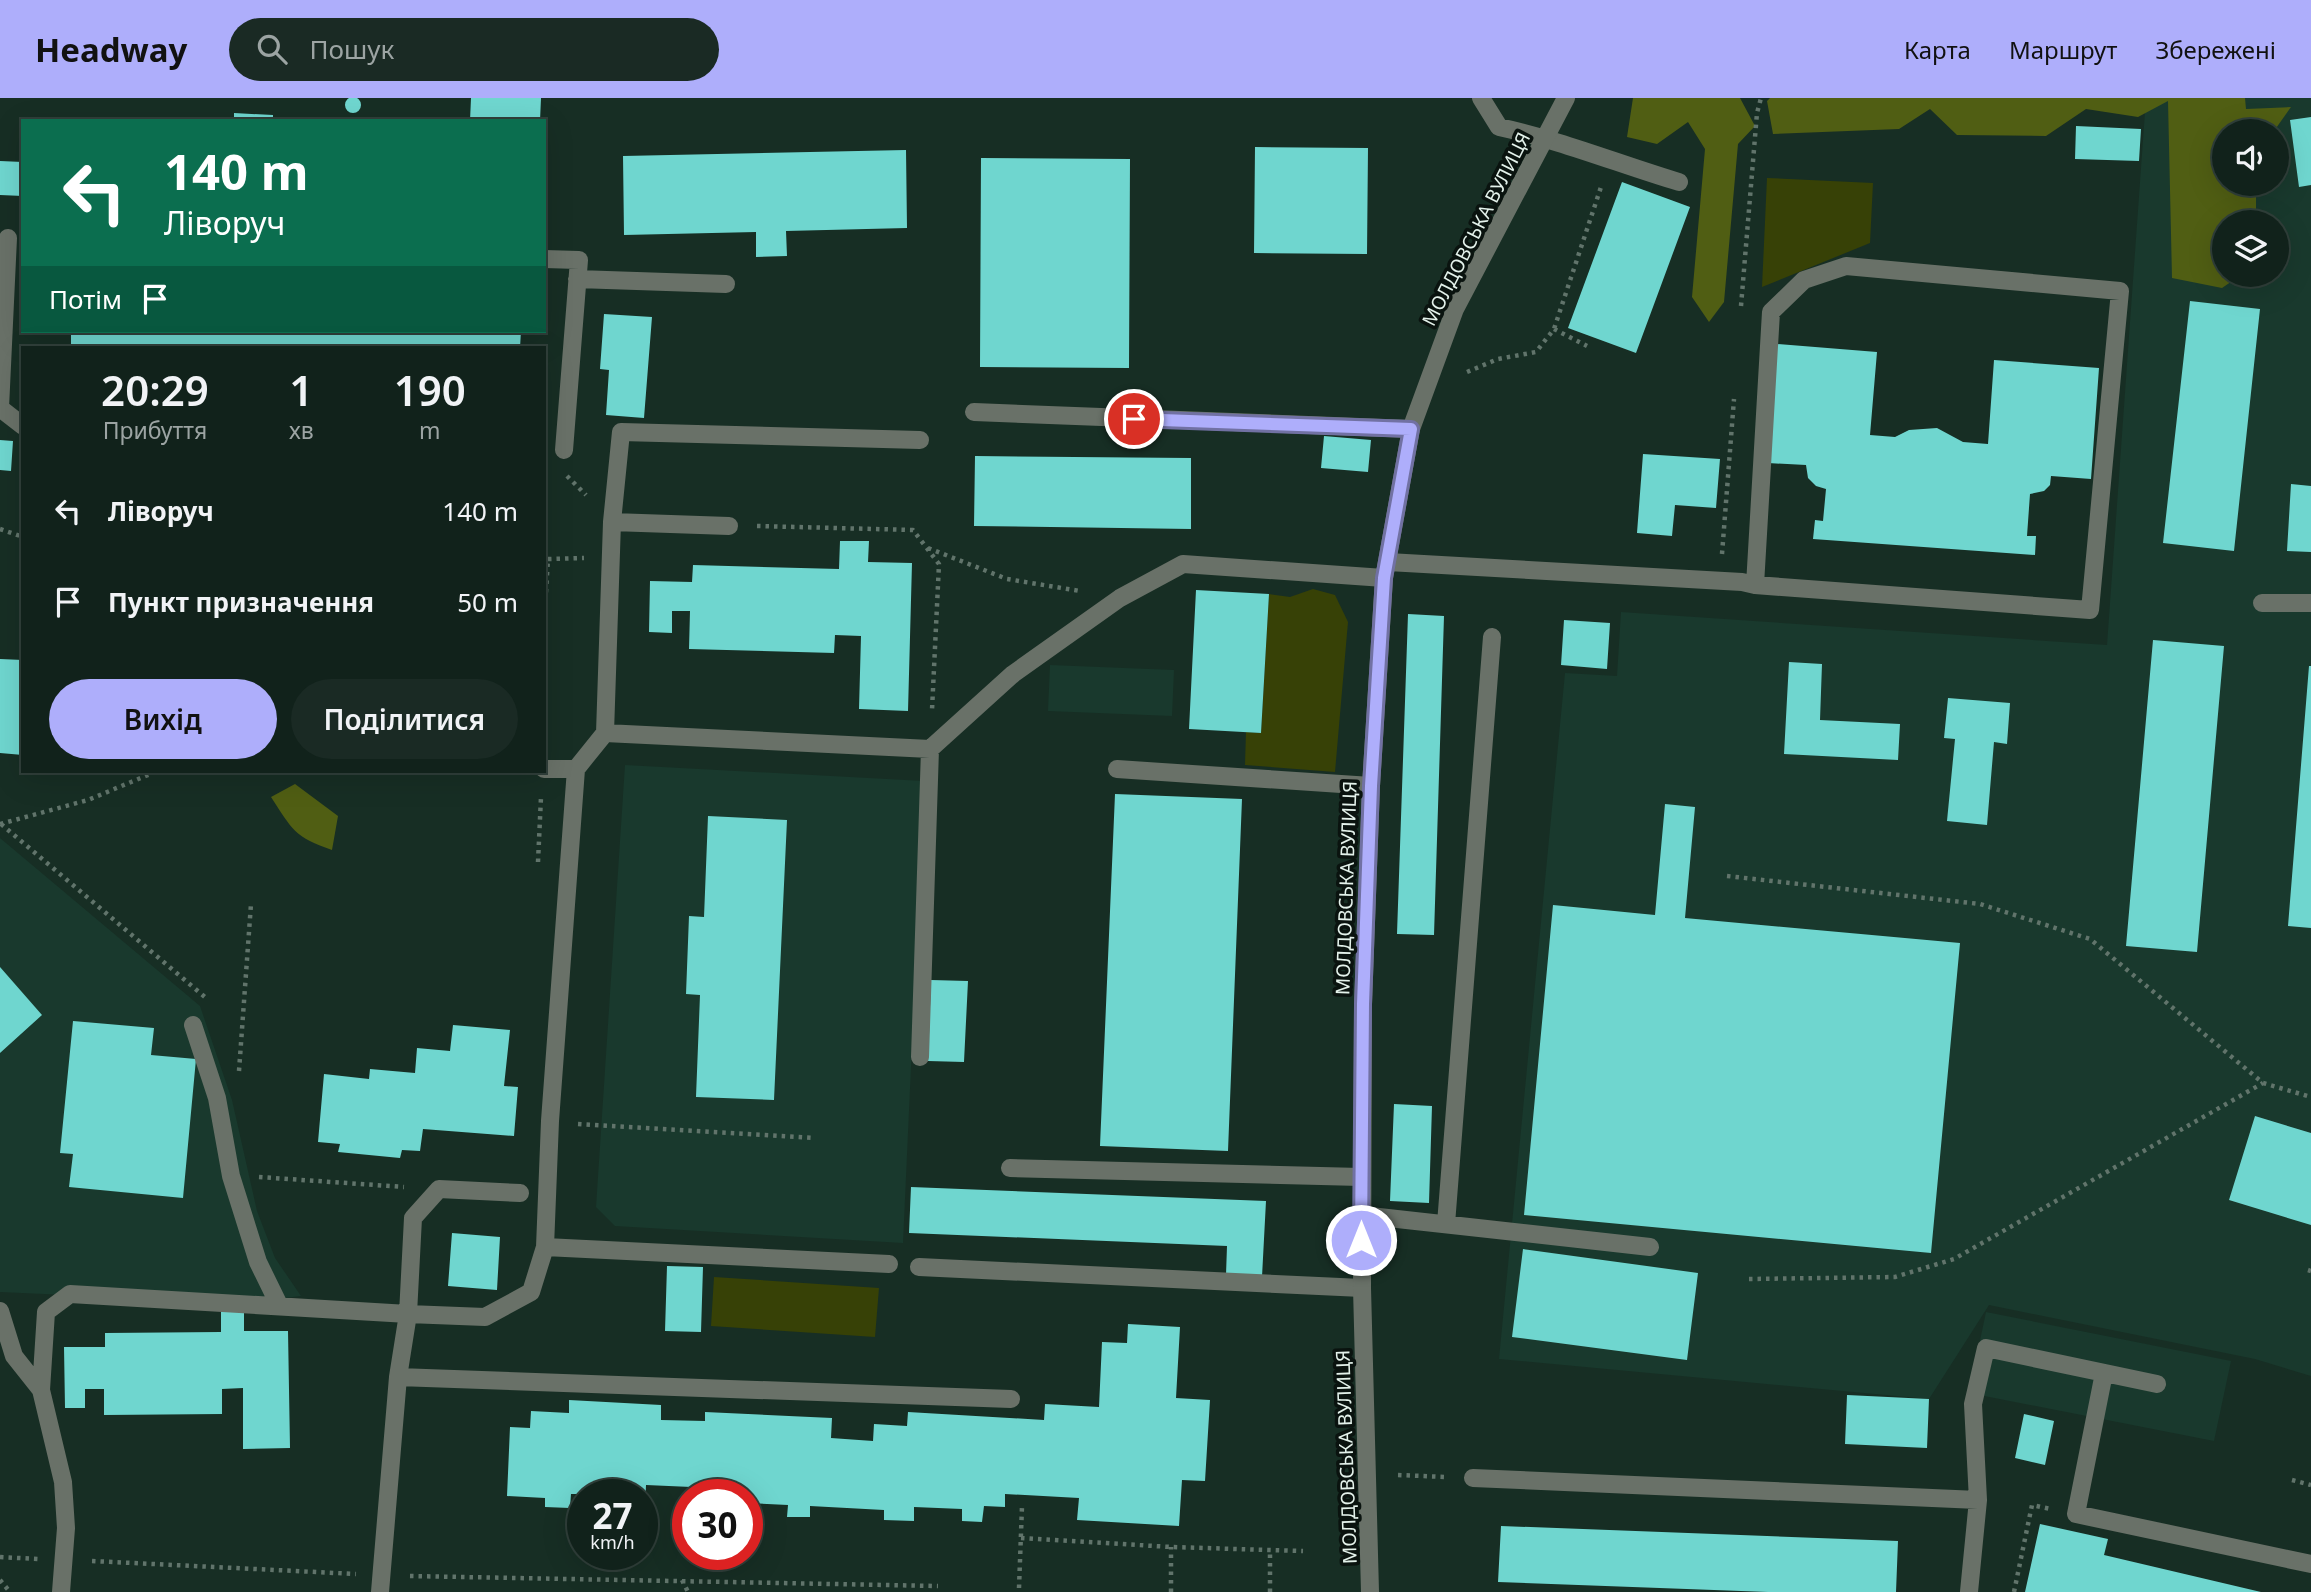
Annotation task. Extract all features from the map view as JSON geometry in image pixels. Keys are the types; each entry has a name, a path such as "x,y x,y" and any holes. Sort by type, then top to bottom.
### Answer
{"street":[{"path":"1481,98 1499,127 1546,137 1581,152 1679,182"},
{"name":"МОЛДОВСЬКА ВУЛИЦЯ","path":"1370,1592 1361,1177 1371,786 1386,570 1411,429 1455,309 1566,98"},
{"path":"10,238 0,408 21,424"},
{"path":"546,259 579,260 564,450"},
{"path":"605,733 930,749 1013,674 1120,598 1183,564 1720,583 2090,610 2120,291 1846,266 1804,280 1771,312 1755,585"},
{"path":"577,279 726,284"},
{"path":"974,412 1411,429"},
{"path":"61,1592 66,1528 63,1482 41,1390 46,1312 70,1294 485,1317 531,1292 545,1247 550,1121 576,769 605,733 612,522 621,432 920,440"},
{"path":"612,522 729,526"},
{"path":"2262,603 2311,603"},
{"path":"1446,1224 1492,637"},
{"path":"920,1057 930,749"},
{"path":"546,769 576,769"},
{"path":"1116,769 1371,786"},
{"path":"193,1026 217,1098 231,1176 258,1262 279,1305"},
{"path":"1010,1168 1361,1177"},
{"path":"380,1584 398,1377 408,1314 413,1218 439,1189 520,1193"},
{"path":"1361,1215 1650,1247"},
{"path":"545,1247 889,1264"},
{"path":"919,1267 1362,1289"},
{"path":"0,1311 14,1356 41,1390"},
{"path":"1969,1592 1978,1500 1973,1404 1986,1348 2157,1384"},
{"path":"2104,1373 2076,1514 2311,1564"},
{"path":"398,1377 1011,1399"},
{"path":"1473,1478 1978,1500"}],"path":[{"path":"1741,311 1757,113 1761,98"},
{"path":"1467,372 1498,359 1536,352 1554,329 1603,178"},
{"path":"1554,329 1587,346"},
{"path":"1720,583 1735,389"},
{"path":"564,450 560,469 612,522"},
{"path":"729,526 913,530 939,564 930,749"},
{"path":"0,529 21,536"},
{"path":"927,548 1006,579 1120,598"},
{"path":"546,559 546,592"},
{"path":"0,824 88,800 153,773"},
{"path":"1727,876 1980,904 2090,939 2263,1083 2311,1097"},
{"path":"239,1077 251,904"},
{"path":"1749,1279 1895,1277 1954,1259 2263,1083"},
{"path":"550,1121 816,1138"},
{"path":"258,1177 439,1189"},
{"path":"1398,1475 1473,1478"},
{"path":"2292,1480 2311,1485"},
{"path":"2014,1592 2032,1505 2076,1514"},
{"path":"1019,1588 1022,1506"},
{"path":"1021,1538 1303,1551"},
{"path":"1171,1547 1171,1592"},
{"path":"1270,1550 1270,1592"},
{"path":"0,1557 380,1584 682,1580 938,1586"},
{"path":"0,1580 10,1592"},
{"path":"682,1580 688,1592"},
{"path":"841,1592 842,1584"}],"shaded area":[{"path":"2146,98 2311,98 2311,1376 2255,1359 1989,1305 1929,1399 1499,1359 1565,673 1617,676 1621,612 2107,645"},
{"path":"1050,665 1174,670 1172,716 1048,711"},
{"path":"625,765 924,781 903,1243 615,1226 596,1207"},
{"path":"0,838 200,1006 232,1100 257,1211 275,1258 301,1296 243,1303 0,1292"},
{"path":"1986,1312 2231,1361 2214,1441 1969,1393"}],"green space":[{"path":"1633,98 1740,98 1755,126 1738,144 1724,302 1709,322 1692,297 1705,149 1688,122 1657,144 1627,137"},
{"path":"1770,98 2245,98 2246,109 2291,107 2282,119 2212,119 2212,196 2256,196 2256,210 2212,210 2212,286 2172,278 2168,101 2138,117 2086,109 2046,136 1957,135 1930,109 1899,129 1773,134 1767,101"},
{"path":"1767,178 1873,183 1870,243 1762,287"},
{"path":"1313,589 1335,595 1348,622 1335,772 1245,765 1246,732 1261,733 1269,594 1290,597"},
{"path":"295,784 338,816 332,850 309,841 295,831 271,797"},
{"path":"714,1277 879,1288 875,1337 711,1326"}],"building":[{"path":"353,97 359,99 359,111 353,113 347,111 345,105 347,99"},
{"path":"471,98 541,98 540,119 470,119"},
{"path":"234,113 273,115 273,119 234,119"},
{"path":"72,117 105,119 72,119"},
{"path":"2311,117 2311,185 2299,187 2290,120"},
{"path":"2076,126 2141,129 2139,161 2075,159"},
{"path":"1255,147 1368,148 1367,254 1254,253"},
{"path":"906,150 907,228 786,231 787,256 756,257 756,232 624,235 623,156"},
{"path":"981,158 1130,159 1129,368 980,367"},
{"path":"0,161 21,162 21,196 0,195"},
{"path":"1622,182 1690,207 1636,353 1568,328"},
{"path":"2190,301 2260,309 2234,551 2163,543"},
{"path":"604,314 652,317 644,418 606,415 609,370 600,369"},
{"path":"71,333 521,333 520,346 71,346"},
{"path":"1777,344 1877,352 1870,435 1895,437 1909,430 1937,428 1963,442 1988,444 1994,360 2099,368 2091,479 2051,476 2050,485 2044,491 2030,494 2027,536 2036,536 2035,555 1813,539 1815,520 1823,521 1826,489 1816,486 1808,478 1806,465 1768,463"},
{"path":"1324,436 1371,440 1368,472 1321,468"},
{"path":"0,440 13,441 11,471 0,470"},
{"path":"1643,454 1720,459 1716,508 1675,505 1672,536 1637,533"},
{"path":"975,456 1191,458 1191,529 974,526"},
{"path":"2291,484 2311,486 2311,552 2287,551"},
{"path":"840,541 869,541 868,562 912,563 908,711 859,709 861,636 835,635 834,653 689,649 690,611 672,611 672,633 649,632 650,581 692,582 693,565 839,569"},
{"path":"1196,590 1269,594 1261,733 1189,729"},
{"path":"1408,614 1444,616 1434,935 1397,934"},
{"path":"1564,620 1610,623 1607,669 1561,665"},
{"path":"2153,640 2224,646 2197,952 2126,946"},
{"path":"0,659 21,660 21,755 0,753"},
{"path":"1789,662 1822,664 1820,720 1900,724 1898,760 1784,754"},
{"path":"2311,666 2311,928 2288,926"},
{"path":"1948,698 2010,703 2007,744 1994,742 1987,825 1947,821 1955,739 1944,738"},
{"path":"1115,794 1242,799 1228,1151 1100,1146"},
{"path":"1665,804 1695,807 1685,918 1960,943 1931,1253 1524,1215 1553,905 1655,915"},
{"path":"708,816 787,820 774,1100 696,1097 700,995 686,994 689,916 704,917"},
{"path":"0,967 42,1015 0,1053"},
{"path":"931,980 968,981 964,1062 928,1061"},
{"path":"73,1021 154,1028 151,1055 196,1059 183,1198 69,1187 73,1154 60,1153"},
{"path":"453,1025 510,1030 504,1086 518,1087 514,1136 423,1129 420,1151 402,1150 400,1158 338,1152 340,1144 318,1142 324,1074 369,1079 370,1069 415,1073 417,1048 450,1051"},
{"path":"1394,1104 1432,1106 1429,1203 1390,1201"},
{"path":"2255,1116 2311,1133 2311,1225 2229,1200"},
{"path":"911,1187 1266,1201 1262,1277 1226,1275 1227,1246 909,1233"},
{"path":"452,1233 500,1237 497,1290 448,1286"},
{"path":"1523,1249 1698,1273 1687,1360 1512,1337"},
{"path":"667,1266 703,1267 701,1332 665,1331"},
{"path":"244,1309 244,1331 288,1331 290,1448 243,1449 243,1388 222,1389 222,1414 104,1415 104,1389 85,1389 85,1408 65,1408 64,1347 105,1347 105,1333 221,1332 221,1310"},
{"path":"1128,1324 1180,1327 1176,1398 1210,1400 1205,1481 1182,1480 1179,1526 1077,1520 1079,1498 1005,1494 1005,1507 984,1506 982,1522 962,1521 962,1509 914,1507 914,1521 884,1520 884,1510 810,1506 810,1517 787,1517 788,1505 763,1504 763,1479 672,1479 672,1486 658,1486 658,1479 567,1479 567,1508 545,1507 545,1498 507,1496 510,1427 530,1428 531,1411 569,1413 569,1400 661,1405 661,1420 705,1421 705,1412 832,1418 831,1438 873,1441 874,1424 907,1426 908,1412 1044,1420 1045,1404 1099,1407 1102,1342 1127,1343"},
{"path":"1847,1395 1929,1399 1927,1448 1845,1444"},
{"path":"2024,1414 2054,1421 2045,1465 2015,1458"},
{"path":"2040,1524 2108,1539 2104,1555 2261,1592 2025,1592"},
{"path":"1501,1526 1898,1541 1896,1592 1768,1592 1498,1582"}],"route":[{"path":"1134,419 1411,429 1384,578 1371,786 1363,1004 1361,1240"}]}
